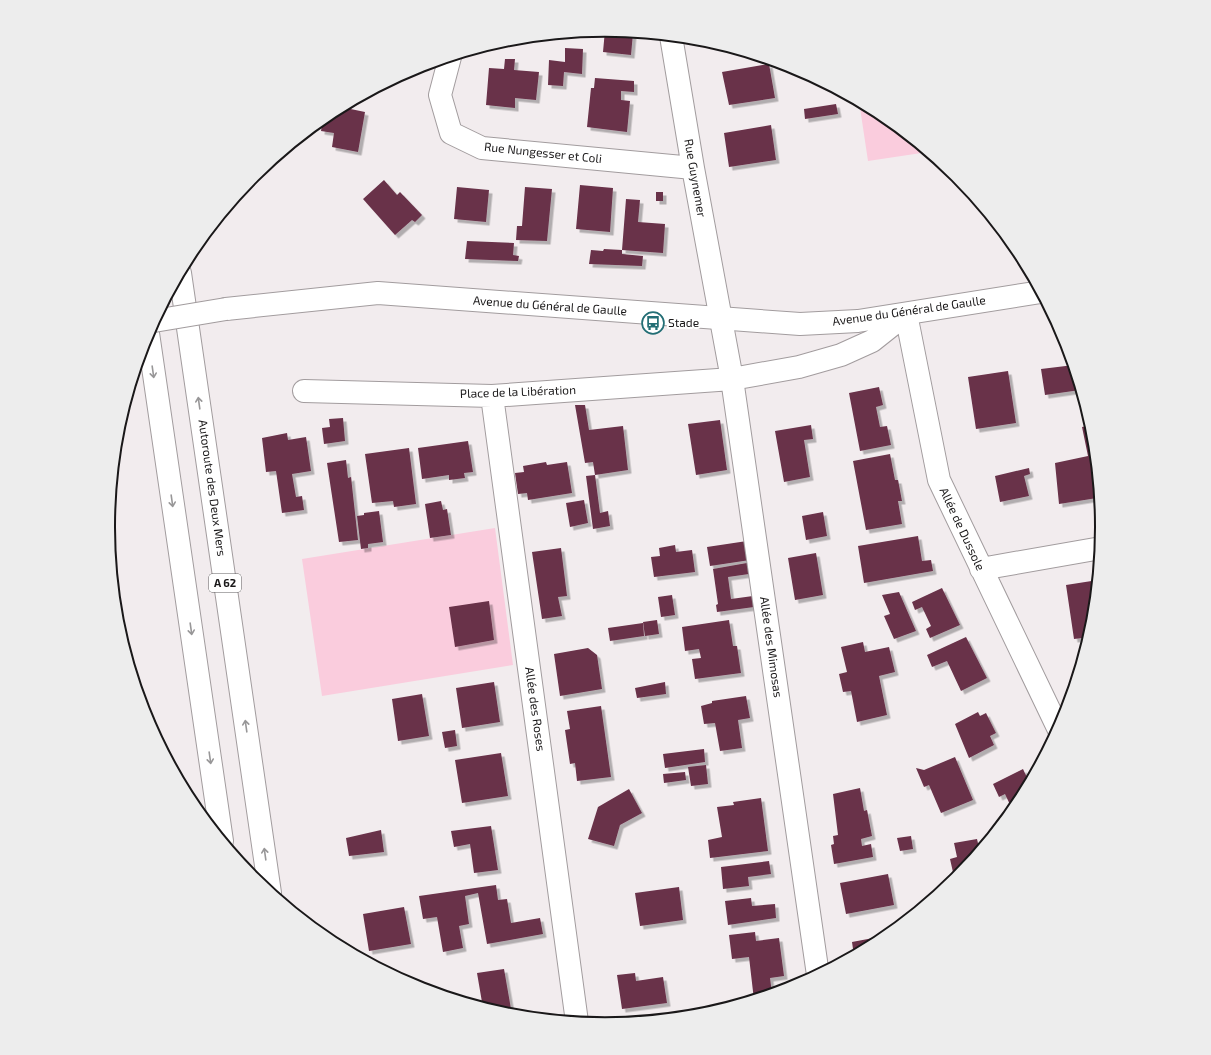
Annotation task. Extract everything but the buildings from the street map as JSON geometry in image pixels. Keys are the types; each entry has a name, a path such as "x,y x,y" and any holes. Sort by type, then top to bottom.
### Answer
{"main road":[{"name":"Rue Guynemer","path":"672,41 721,320"},
{"name":"Rue Nungesser et Coli","path":"448,63 440,95 451,133 482,148 693,168"},
{"name":"Autoroute des Deux Mers","path":"181,282 269,883"},
{"name":"Avenue du Général de Gaulle","path":"162,320 226,309 378,293 721,320 800,324 858,321 1036,293"},
{"name":"Place de la Libération","path":"304,391 492,396 732,379 799,367 840,355 872,341 906,314"},
{"name":"Allée de Dussole","path":"906,314 939,480 1055,723"},
{"name":"Allée des Mimosas","path":"721,320 732,379 817,969"},
{"path":"150,346 221,831"},
{"name":"Allée des Roses","path":"492,396 576,1017"},
{"path":"981,569 1095,549"}],"shaded area":[{"path":"860,109 904,138 922,153 868,161"},
{"path":"495,528 513,665 322,696 302,559"}],"place":[{"name":"Stade","path":"653,323"}]}
